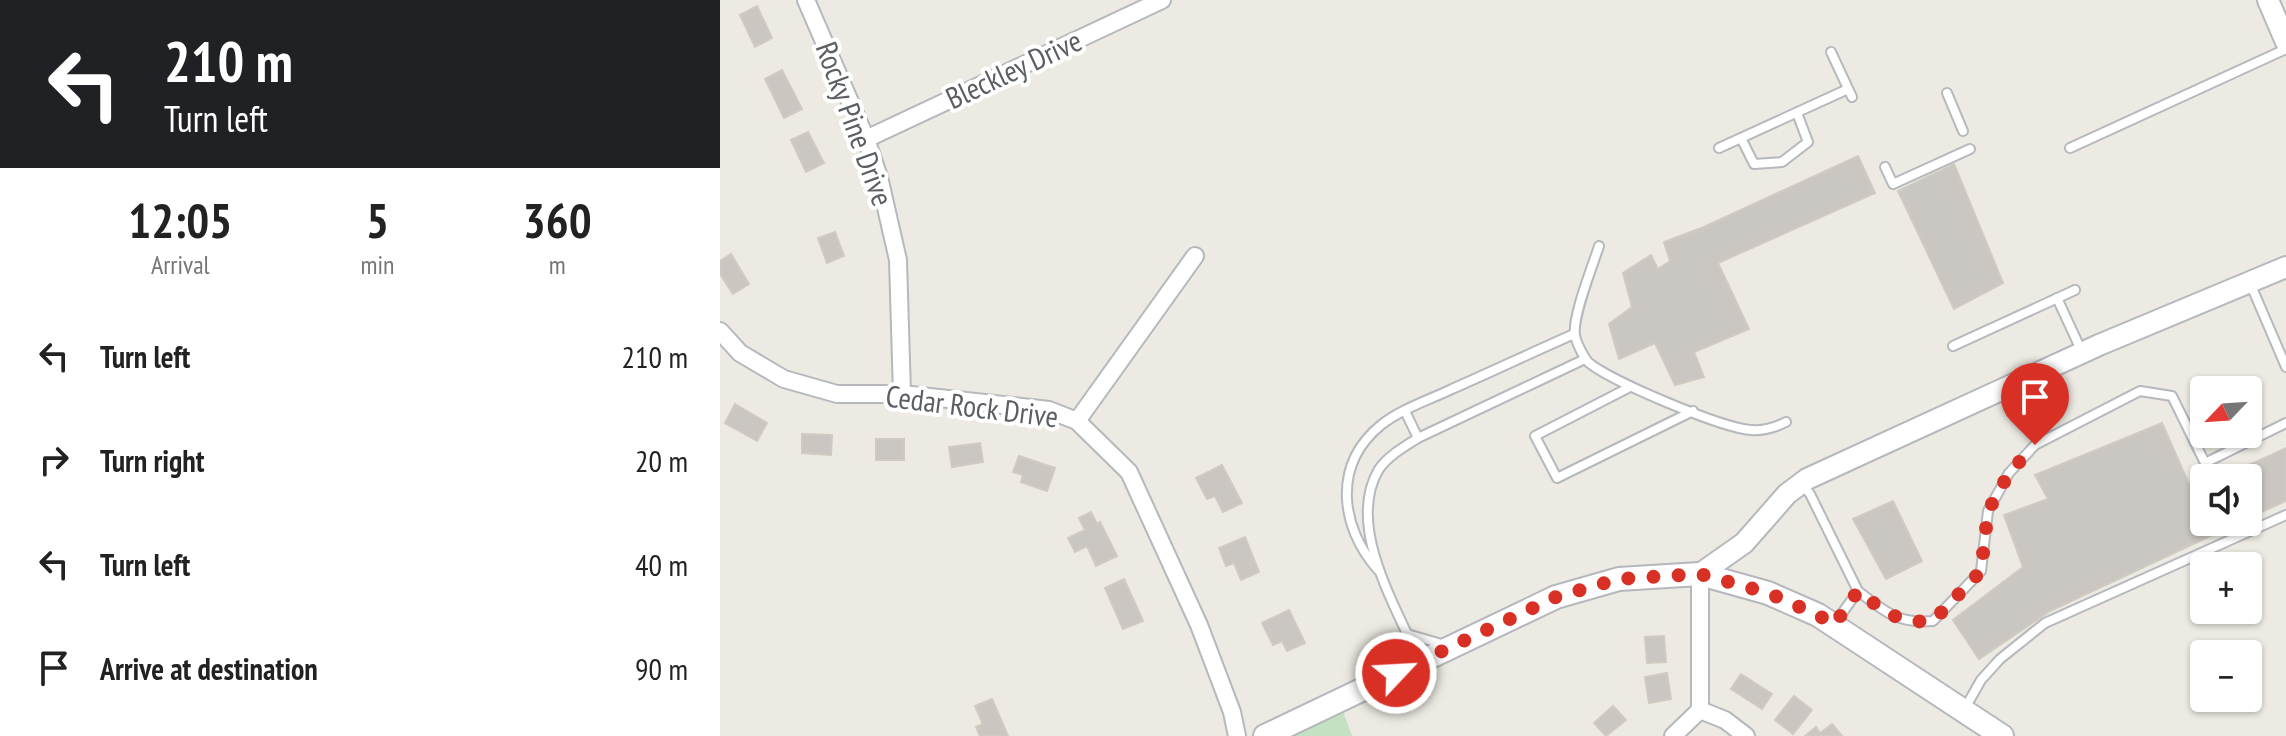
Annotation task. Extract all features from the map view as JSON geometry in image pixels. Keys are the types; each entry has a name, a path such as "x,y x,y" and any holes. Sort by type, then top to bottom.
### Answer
{"main road":[{"path":"1265,736 1556,597 1619,579 1700,574 1768,593 1818,615 2002,736"}],"street":[{"name":"Rocky Pine Drive","path":"806,0 866,139 879,177 898,260 902,394"},
{"name":"Bleckley Drive","path":"866,139 1162,0"},
{"path":"2268,0 2282,19 2286,42"},
{"path":"1077,421 1195,256"},
{"path":"1673,736 1700,710 1700,574 1744,543 1787,494 1801,483 2082,352 2286,267"},
{"name":"Cedar Rock Drive","path":"720,331 740,353 784,379 837,394 902,394 1049,410 1077,421 1129,472 1199,625 1232,712 1237,736"},
{"path":"1743,586 1738,570 1744,543"},
{"path":"1700,710 1725,720 1746,736"}],"lane":[{"path":"2070,148 2286,49"},
{"path":"1719,148 1850,93 1831,52"},
{"path":"1947,93 1963,131"},
{"path":"1741,138 1754,164 1782,162 1808,142 1797,113"},
{"path":"1885,167 1893,184 1970,149"},
{"path":"1599,246 1579,307 1574,334 1585,359 1630,387 1751,430 1773,428 1786,422"},
{"path":"2250,281 2286,367"},
{"path":"1953,346 2075,290"},
{"path":"2057,298 2082,352"},
{"path":"1379,572 1362,552 1348,516 1346,481 1357,451 1381,425 1405,411 1574,334"},
{"path":"1396,673 1407,634 1379,572 1367,517 1370,492 1380,468 1395,453 1418,438 1585,359"},
{"path":"1630,387 1535,436 1557,478 1693,411"},
{"path":"1801,483 1810,494 1858,591 1886,613 1910,623 1933,621 1981,571 1988,511 2009,473 2035,445 2140,391 2172,396 2205,463 2286,423"},
{"path":"1405,411 1418,438"},
{"path":"1963,710 1981,680 2000,659 2045,623 2286,515"},
{"path":"1834,625 1858,591"},
{"path":"1407,634 1451,647"}],"green space":[{"path":"1342,709 1352,736 1271,736"}],"building":[{"path":"757,6 772,38 755,47 740,15"},
{"path":"782,70 802,109 784,118 765,79"},
{"path":"808,132 824,163 806,172 791,140"},
{"path":"1858,156 1875,193 1718,263 1749,329 1694,352 1704,377 1675,385 1655,343 1619,359 1609,324 1632,307 1623,273 1651,255 1658,269 1670,261 1664,242 1704,227"},
{"path":"1954,164 2003,283 1954,309 1898,191"},
{"path":"835,232 844,256 827,263 818,238"},
{"path":"731,254 749,284 733,294 720,274 720,261"},
{"path":"735,404 767,423 757,441 725,423"},
{"path":"2162,423 2190,486 2190,536 2210,536 2050,611 1979,659 1953,620 2023,567 2004,515 2048,499 2035,475"},
{"path":"802,434 832,435 831,455 802,453"},
{"path":"876,439 904,439 904,460 876,460"},
{"path":"980,443 983,462 952,467 949,447"},
{"path":"2286,448 2286,501 2262,512 2262,464 2251,464"},
{"path":"1019,456 1055,468 1047,491 1021,482 1023,475 1013,472"},
{"path":"1222,465 1242,503 1223,512 1215,496 1207,499 1196,478"},
{"path":"1893,501 1922,561 1886,579 1853,519"},
{"path":"1091,512 1097,524 1100,522 1117,556 1096,566 1087,546 1075,552 1068,538 1085,530 1079,518"},
{"path":"1245,537 1259,572 1241,580 1234,563 1226,566 1219,548"},
{"path":"1124,579 1143,621 1123,629 1105,588"},
{"path":"1289,610 1305,643 1287,651 1282,641 1273,645 1262,623"},
{"path":"1664,636 1666,662 1647,663 1645,637"},
{"path":"1667,673 1671,699 1649,703 1645,677"},
{"path":"1741,674 1772,694 1762,709 1731,689"},
{"path":"1794,696 1812,710 1793,734 1775,720"},
{"path":"992,699 1008,736 980,736 976,727 983,724 975,706"},
{"path":"1613,706 1626,720 1606,736 1594,723"},
{"path":"1832,724 1842,736 1805,736 1816,727 1820,733"}],"route":[{"path":"1396,673 1556,597 1619,579 1700,574 1768,593 1834,625 1858,591 1886,613 1910,623 1933,621 1981,571 1988,511 2009,473 2035,445"}]}
